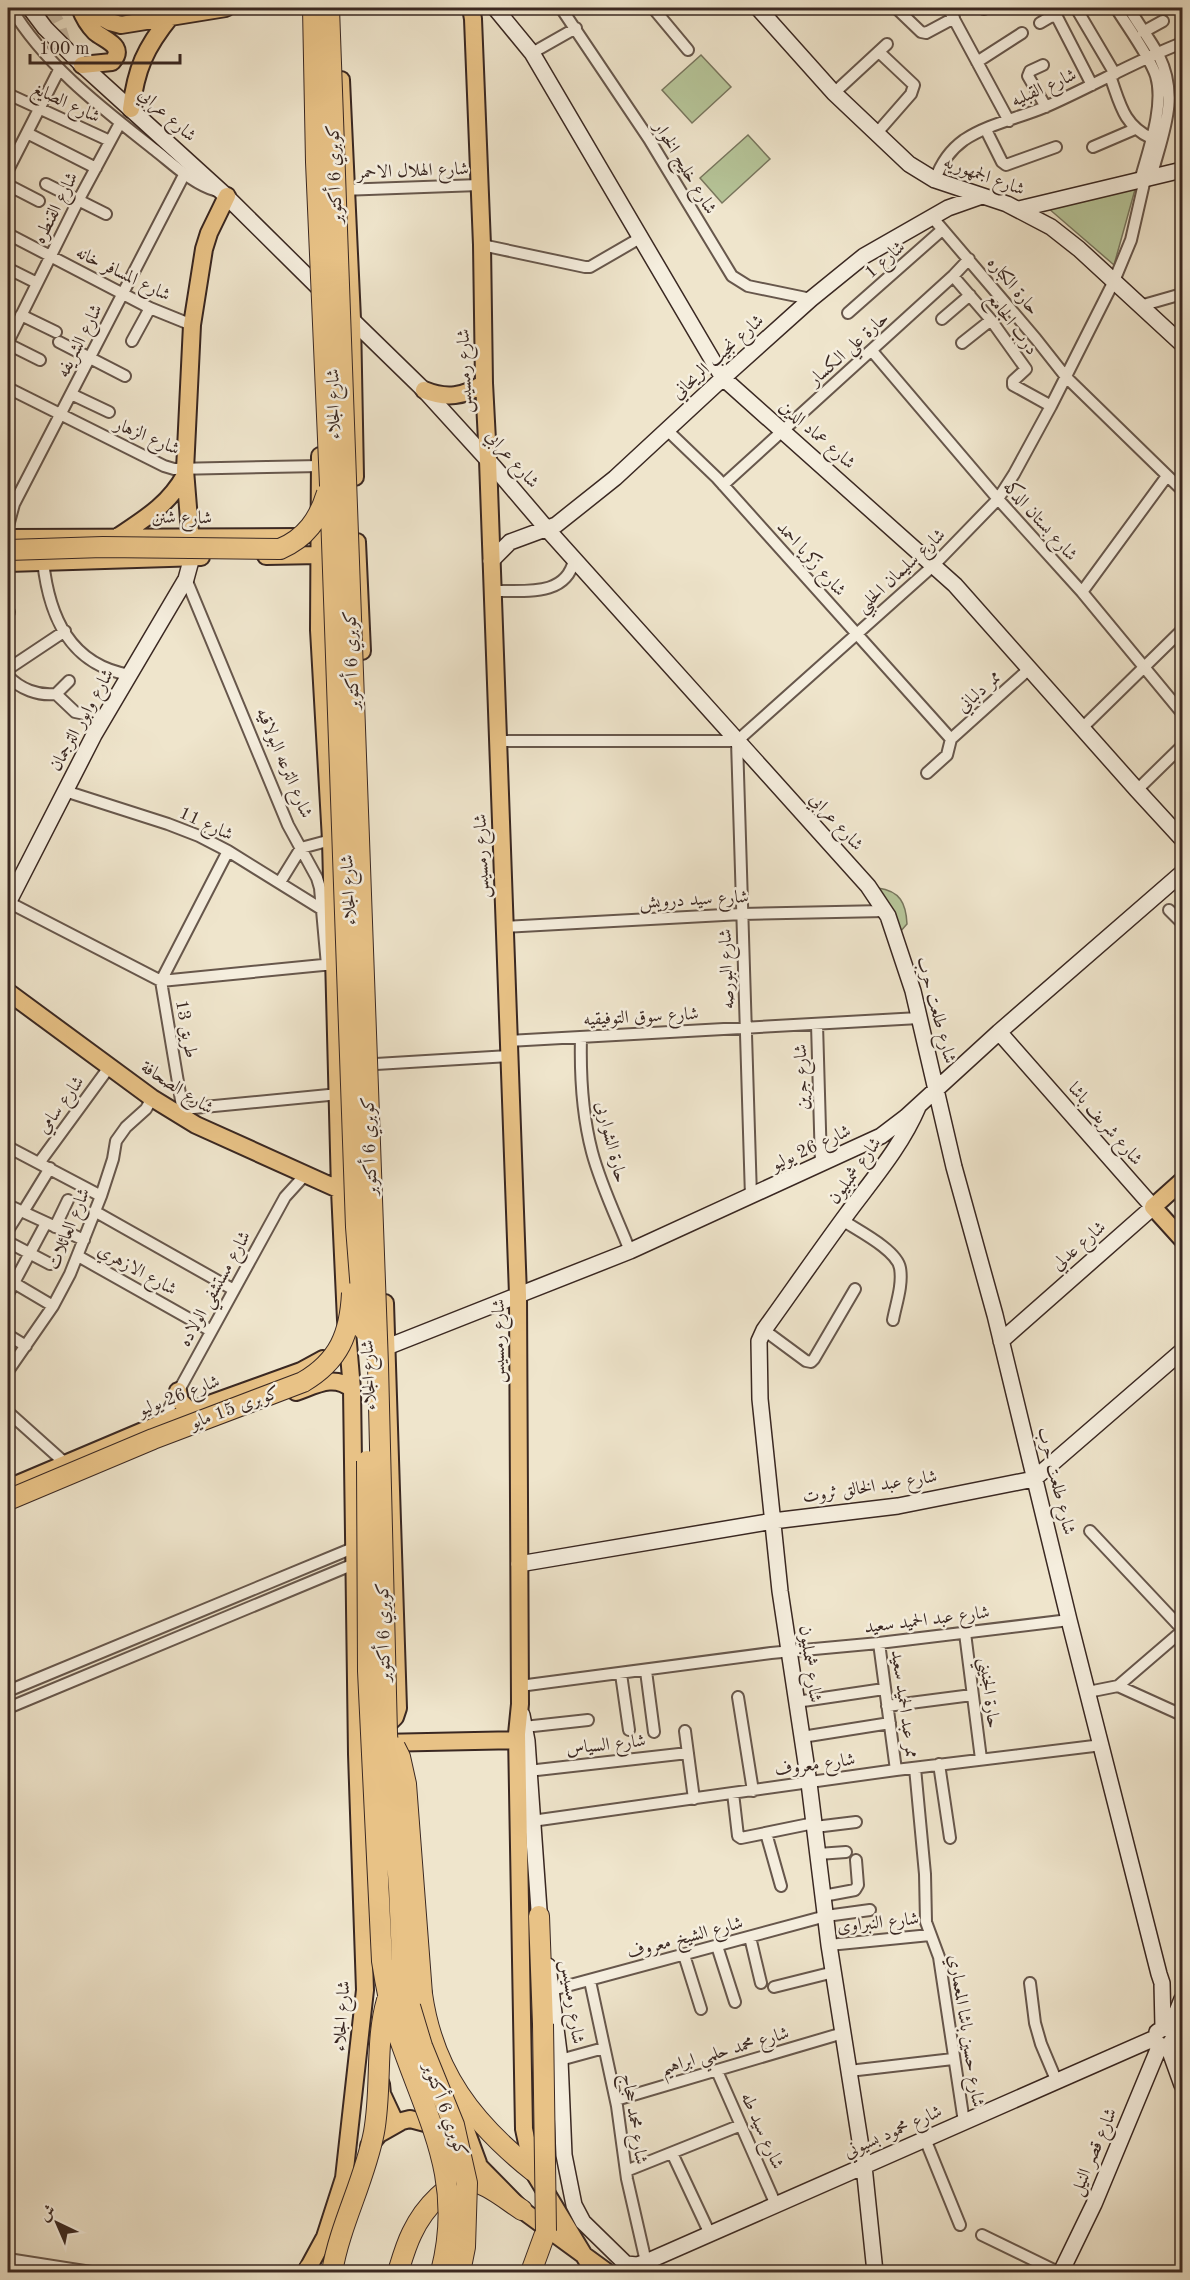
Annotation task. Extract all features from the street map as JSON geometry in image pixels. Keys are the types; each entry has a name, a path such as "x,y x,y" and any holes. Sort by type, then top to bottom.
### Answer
{"highway":[{"name":"كوبري 6 أكتوبر","path":"313,8 316,162 330,485 356,1227 364,1331 371,1752 382,1961 387,1997 399,2037 435,2129 445,2168 449,2199 447,2236 441,2272"},
{"name":"كوبري 6 أكتوبر","path":"329,8 378,1365 380,1741 399,1887 403,1983 422,2046 454,2125 467,2183 465,2247 460,2272"},
{"path":"8,550 103,547 280,549 293,543 313,524 330,485"},
{"name":"كوبرى 15 مايو","path":"8,1503 153,1439 316,1375 336,1353 348,1328 356,1227"},
{"path":"380,1741 400,1757 406,1784 422,1994 442,2067 470,2109 511,2154 533,2171"},
{"path":"539,1916 546,2231 543,2272"},
{"path":"332,2272 338,2246 374,2134 379,2100 381,2026 387,1997"},
{"path":"398,2272 412,2233 423,2214 436,2200 456,2185 468,2182 478,2183 522,2210"},
{"path":"531,2272 546,2231"}],"main road":[{"path":"80,8 87,23 95,32 114,44 118,51 117,57 112,62 82,64"},
{"path":"85,8 109,15 121,25 226,8"},
{"name":"شارع الجلاء","path":"304,8 320,466 319,630 331,840 330,964 339,1094 340,1190 346,1320 352,1389 357,1754 365,1990 344,2178 312,2272"},
{"name":"شارع الجلاء","path":"338,8 352,319 362,746 387,1347 398,1712 357,1754"},
{"name":"شارع رمسيس","path":"471,8 482,245 484,383 518,1295 524,2129 533,2171 594,2272"},
{"path":"131,110 141,60 171,16"},
{"path":"192,557 185,472 192,325 204,249 225,194"},
{"path":"424,390 436,394 461,395 484,383"},
{"path":"119,536 142,522 163,505 185,472"},
{"name":"شارع شنن","path":"8,538 357,536"},
{"path":"8,563 320,555"},
{"name":"شارع الصحافة","path":"8,992 152,1098 227,1140 340,1190"},
{"name":"شارع عدلي","path":"1153,1207 1182,1181"},
{"name":"شارع شريف باشا","path":"1153,1207 1182,1239"},
{"name":"شارع 26 يوليو","path":"8,1488 190,1411 301,1371 330,1352 346,1320"},
{"name":"شارع 26 يوليو","path":"8,1503 147,1445 328,1380 345,1383 352,1389"},
{"path":"178,1391 180,1401 190,1411"},
{"path":"167,1421 172,1432 178,1435"},
{"path":"380,1741 520,1733"},
{"name":"شارع الجلاء","path":"380,1741 368,1760 375,1894 378,2071 382,2094 396,2124"},
{"path":"442,2067 480,2167"},
{"path":"353,2100 362,2117 371,2124 376,2124 382,2119 387,2105"},
{"path":"344,2178 380,2134 410,2119 429,2124 480,2167 522,2210 607,2272"}],"street":[{"path":"11,8 24,29 59,70 120,123 185,173 202,185 225,194"},
{"name":"شارع عرابي","path":"30,8 45,28 82,64 225,194 424,390 488,460 546,529 868,886 885,911 898,947"},
{"name":"شارع عماد الدين","path":"498,8 532,53 723,378 956,585 1182,839"},
{"name":"شارع خليج الخوار","path":"561,8 649,139 732,276 748,286 812,299"},
{"path":"653,8 688,50"},
{"name":"شارع الجمهوريه","path":"758,8 834,93 909,164 935,180 1019,209 1065,237 1182,344"},
{"path":"896,8 921,32 926,33 954,18"},
{"path":"948,8 1009,121"},
{"path":"1076,8 1112,75 1125,117 1136,129 1151,138"},
{"path":"1116,8 1156,75 1159,94 1145,179"},
{"path":"1129,8 1157,53 1169,86 1170,104 1145,179"},
{"path":"1040,23 1052,16 1057,17 1092,85"},
{"path":"1143,32 1163,21"},
{"path":"532,53 576,28"},
{"path":"977,62 1022,33"},
{"path":"834,93 887,44"},
{"name":"شارع القبليه","path":"935,180 950,152 966,138 1046,107 1146,58 1182,44"},
{"path":"876,134 911,94 914,85 879,52"},
{"path":"1043,65 1030,71 1028,76 1046,107"},
{"path":"8,166 59,70"},
{"name":"شارع الصايغ","path":"8,95 110,141"},
{"path":"1170,104 1182,104"},
{"name":"شارع القنطره","path":"8,343 15,318 37,283 120,123"},
{"path":"1093,147 1136,129"},
{"path":"986,130 1002,162 1006,165 1056,147"},
{"path":"27,133 96,168"},
{"path":"1019,209 1182,170"},
{"name":"شارع الشريفه","path":"8,526 9,510 185,173"},
{"name":"شارع سليمان الحلبي","path":"737,741 934,565 998,499 1051,406 1114,281 1131,240 1145,179"},
{"path":"46,184 106,214"},
{"path":"8,185 39,201"},
{"name":"شارع الهلال الاحمر","path":"312,190 479,185"},
{"name":"شارع نجيب الريحاني","path":"491,561 510,542 556,525 615,478 723,378 864,256 956,204 982,196"},
{"name":"حارة الكباره","path":"932,217 1066,377 1182,490"},
{"name":"شارع 1","path":"848,313 942,230"},
{"name":"شارع المسافر خانه","path":"8,234 150,308 192,325"},
{"path":"482,245 590,267 640,238"},
{"name":"حارة علي الكسار","path":"723,485 872,351 969,259"},
{"path":"11,270 37,283"},
{"name":"درب الجامع","path":"953,276 991,320 1026,369 1013,381 1013,385 1051,406"},
{"path":"1140,306 1182,294"},
{"path":"942,319 970,296"},
{"path":"132,341 150,308"},
{"path":"15,318 58,337 89,358 125,375"},
{"path":"963,343 991,320"},
{"path":"8,343 40,360"},
{"name":"شارع بستان الدكه","path":"872,351 998,499 1082,592 1182,713"},
{"name":"شارع الزهار","path":"8,388 164,466 185,472 320,466"},
{"path":"71,394 109,412"},
{"name":"شارع زكريا احمد","path":"667,430 723,485 951,739"},
{"path":"1082,592 1167,476"},
{"name":"شارع وابور الترجمان","path":"8,903 105,718 186,579 192,557"},
{"path":"492,591 556,586 566,580 572,571 574,560"},
{"path":"43,561 47,590 64,631 79,651 99,666 130,675"},
{"name":"شارع الترعه البولاقيه","path":"186,579 288,825 317,878 330,964"},
{"path":"1082,728 1182,630"},
{"path":"8,669 64,631"},
{"name":"ممر دلباني","path":"927,773 946,755 951,739 1029,669"},
{"path":"8,676 26,690 40,694 56,694 75,712 105,718"},
{"path":"56,694 69,681"},
{"path":"498,741 737,741"},
{"name":"شارع البورصه","path":"737,741 751,1197"},
{"path":"1137,790 1182,746"},
{"name":"شارع 11","path":"65,791 176,827 228,851 322,910"},
{"path":"280,882 301,848 331,840"},
{"path":"161,981 228,851"},
{"name":"شارع 26 يوليو","path":"387,1347 630,1251 881,1136 918,1107 999,1032 1182,873"},
{"path":"8,903 161,981 330,964"},
{"path":"1169,909 1182,923"},
{"name":"شارع سيد درويش","path":"504,927 742,914 885,911"},
{"name":"شارع طلعت حرب","path":"898,947 913,991 954,1167 1001,1341 1069,1620 1162,1983 1168,2036 1182,2085"},
{"name":"طريق 13","path":"161,981 184,1114"},
{"name":"شارع سوق التوفيقيه","path":"376,1064 581,1037 919,1018"},
{"name":"شارع جرين","path":"817,1024 821,1164"},
{"name":"شارع شريف باشا","path":"999,1032 1153,1207"},
{"name":"حارة الشواربى","path":"581,1037 581,1091 592,1151 601,1180 630,1251"},
{"name":"شارع سامي","path":"39,1163 110,1066"},
{"path":"184,1114 339,1094"},
{"name":"شارع العائلات","path":"8,1371 53,1306 78,1256 96,1212 113,1159 116,1141 126,1127 146,1109 152,1098"},
{"name":"شارع شمبليون","path":"874,2272 864,2166 829,1945 815,1825 789,1651 760,1399 759,1341 764,1330 842,1220 897,1147 918,1107"},
{"path":"8,1147 101,1196"},
{"path":"8,1230 50,1168"},
{"name":"شارع مستشفي الولاده","path":"147,1445 167,1421 178,1391 285,1197 306,1175"},
{"path":"8,1294 11,1281 68,1200"},
{"path":"8,1205 84,1240"},
{"name":"شارع عدلي","path":"1001,1341 1153,1207"},
{"path":"96,1212 234,1290"},
{"path":"842,1220 886,1250 900,1266 900,1285 893,1320"},
{"path":"8,1242 50,1264"},
{"name":"شارع الازهري","path":"78,1256 211,1331"},
{"path":"11,1281 53,1306"},
{"path":"764,1330 806,1361 811,1362 855,1289"},
{"path":"8,1335 26,1346"},
{"name":"شارع عبد الخالق ثروت","path":"519,1564 773,1521 898,1506 1034,1479 1182,1351"},
{"path":"8,1412 65,1463"},
{"path":"1088,1692 1118,1686 1182,1630 1090,1531"},
{"path":"8,1691 85,1659 354,1556"},
{"path":"8,1708 354,1556"},
{"name":"شارع عبد الحميد سعيد","path":"520,1686 789,1651 879,1643 1069,1620"},
{"name":"حارة الجنيني","path":"965,1633 981,1759"},
{"name":"ممر عبد الحميد سعيد","path":"879,1643 896,1770"},
{"path":"85,1659 90,1673"},
{"path":"646,1671 654,1732"},
{"path":"621,1674 629,1730"},
{"path":"1118,1686 1182,1715"},
{"path":"796,1702 884,1689"},
{"path":"887,1706 972,1695"},
{"path":"738,1697 753,1791"},
{"path":"520,1733 588,1720"},
{"path":"802,1737 890,1724"},
{"path":"685,1731 694,1799"},
{"name":"شارع رمسيس","path":"520,1733 528,1770 539,1916 552,1990 560,2060 564,2155 574,2205 584,2222 626,2264 638,2265 646,2262"},
{"name":"شارع معروف","path":"532,1821 939,1764 1102,1745"},
{"name":"شارع السياس","path":"528,1770 688,1753"},
{"path":"939,1764 950,1838"},
{"name":"شارع حسين باشا المعماري","path":"915,1768 926,1875 926,1922 939,1957 964,2122"},
{"path":"733,1793 740,1837 815,1825 856,1822"},
{"path":"766,1833 781,1886"},
{"path":"818,1854 846,1852"},
{"path":"823,1896 855,1890 858,1885 856,1860"},
{"name":"شارع الشيخ معروف","path":"552,1990 826,1916 870,1910"},
{"name":"شارع النبراوى","path":"829,1945 930,1935"},
{"path":"750,1937 762,1983"},
{"path":"717,1946 735,2002"},
{"path":"684,1955 701,2009"},
{"path":"774,1987 834,1972"},
{"name":"شارع محمد حجاج","path":"590,1981 616,2100 626,2171 646,2262"},
{"path":"1030,1983 1035,2023 1057,2082"},
{"path":"1162,1983 1169,1989 1182,1989"},
{"name":"شارع قصر النيل","path":"1060,2272 1094,2205 1182,1999"},
{"name":"شارع محمد حلمي ابراهيم","path":"616,2100 843,2033"},
{"name":"شارع محمود بسيوني","path":"646,2262 964,2122 1168,2036"},
{"path":"560,2060 604,2048"},
{"path":"849,2070 953,2059"},
{"name":"شارع سيد طه","path":"717,2071 776,2205"},
{"path":"626,2171 741,2125"},
{"path":"925,2139 960,2225"},
{"path":"672,2152 710,2234"},
{"path":"982,2235 1060,2272"},
{"path":"8,2259 61,2270 91,2272"}],"green space":[{"path":"701,55 731,87 692,123 662,90"},
{"path":"748,135 770,159 722,203 700,178"},
{"path":"1136,186 1114,265 1048,208"},
{"path":"878,888 897,895 903,904 907,924 900,932"}],"tunnel":[{"path":"49,8 64,47"}]}
